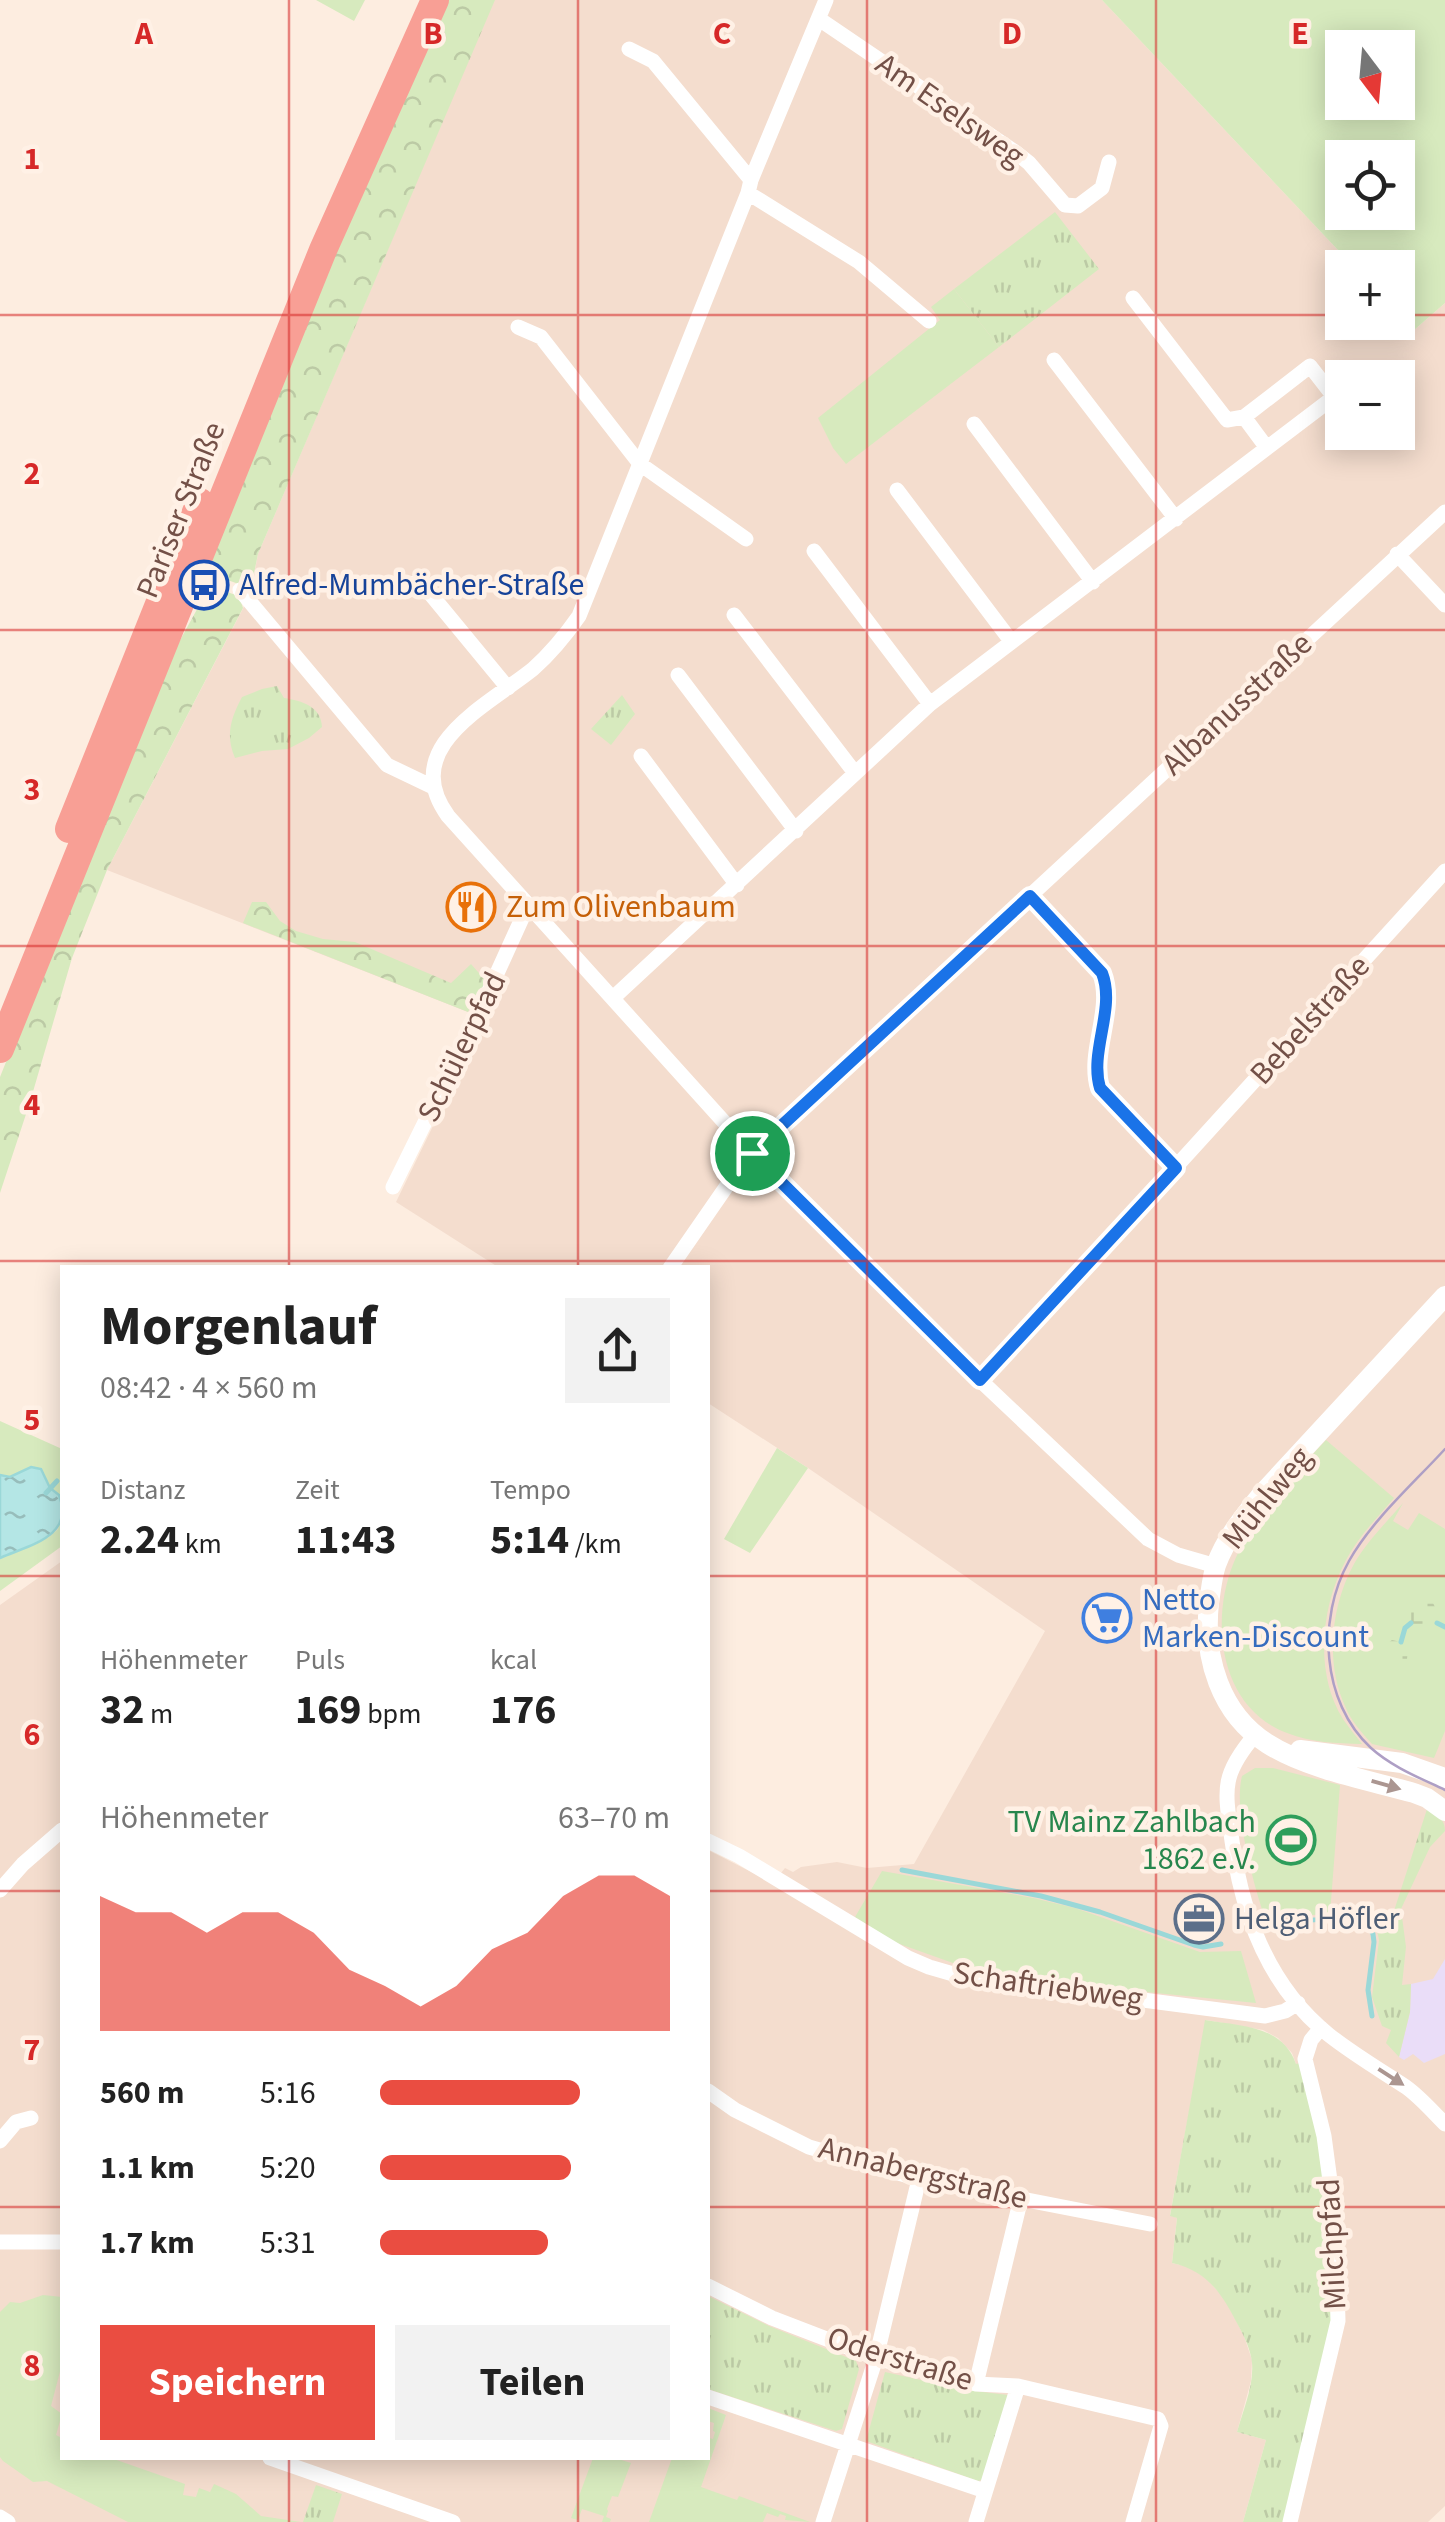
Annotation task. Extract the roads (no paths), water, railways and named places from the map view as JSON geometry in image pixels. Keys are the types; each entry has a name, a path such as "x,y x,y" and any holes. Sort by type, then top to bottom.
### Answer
{"highway":[{"name":"Pariser Straße","path":"0,1002 299,259 415,0"},
{"name":"Pariser Straße","path":"0,1049 316,268 434,0"}],"street":[{"path":"826,0 579,616 555,649 448,737 436,759 433,787 448,816 752,1153 980,1380 1148,1539 1178,1555 1216,1566"},
{"name":"Am Eselsweg","path":"819,19 1016,152 1065,205 1078,206 1102,188 1109,162"},
{"path":"629,49 653,60 750,187 858,262 929,321"},
{"path":"613,998 930,704 1334,397 1310,366 1244,417 1228,420 1133,298"},
{"path":"518,327 541,337 640,464 746,539"},
{"path":"1054,360 1176,519"},
{"path":"1244,417 1268,448"},
{"path":"974,424 1093,582"},
{"path":"897,490 1011,642"},
{"name":"Albanusstraße","path":"672,1265 752,1153 1445,512"},
{"path":"814,550 930,704"},
{"path":"1397,554 1445,605"},
{"path":"400,585 417,582 428,591 508,688"},
{"path":"240,590 387,765 433,787"},
{"path":"734,615 855,773"},
{"path":"678,675 796,831"},
{"path":"641,756 737,885"},
{"name":"Bebelstraße","path":"980,1380 1445,871"},
{"path":"1030,896 1102,973 1106,985 1097,1074 1100,1088 1176,1168"},
{"name":"Schülerpfad","path":"392,1188 528,905"},
{"name":"Mühlweg","path":"1342,1763 1278,1750 1255,1734 1230,1707 1214,1674 1208,1626 1216,1566 1237,1525 1262,1494 1445,1296"},
{"path":"1255,1734 1232,1764 1226,1792 1236,1872 1258,1943 1284,1985 1326,2032 1408,2088 1445,2124"},
{"path":"1342,1763 1402,1763 1445,1778"},
{"path":"1342,1763 1427,1798 1445,1811"},
{"path":"0,1890 60,1832"},
{"name":"Schaftriebweg","path":"710,1842 740,1856 908,1958 960,1976 1265,2016 1298,2002"},
{"name":"Milchpfad","path":"1290,2522 1338,2321 1336,2218 1324,2136 1304,2059 1311,2040 1326,2032"},
{"name":"Annabergstraße","path":"710,2092 748,2117 810,2147 919,2178 1150,2224"},
{"path":"0,2141 16,2122 32,2118"},
{"path":"823,2522 876,2358 919,2178"},
{"path":"976,2384 1021,2198"},
{"path":"0,2242 60,2242"},
{"name":"Oderstraße","path":"710,2287 772,2318 876,2358 976,2384 1018,2386 1158,2420 1161,2426 1133,2522"},
{"path":"976,2522 1018,2386"},
{"path":"710,2398 986,2491"},
{"path":"276,2460 454,2522"},
{"path":"0,2517 8,2522"}],"water":[{"path":"31,1467 41,1469 50,1488 59,1495 60,1522 36,1543 0,1558 0,1475 10,1477"}],"waterway":[{"path":"46,1493 57,1481"},
{"path":"1401,1642 1411,1623"},
{"path":"1437,1623 1445,1627"},
{"path":"902,1870 1041,1896 1194,1945 1221,1944"},
{"path":"1269,1926 1307,1920 1368,1926 1374,1942 1368,1990 1372,2016"}],"tram line":[{"path":"1445,1449 1358,1546 1339,1584 1329,1633 1334,1684 1354,1729 1388,1761 1445,1790"}],"place":[{"name":"Alfred-Mumbächer-Straße","path":"204,585"},
{"name":"Zum Olivenbaum","path":"471,907"},
{"name":"Netto Marken-Discount","path":"1107,1618"},
{"name":"TV Mainz Zahlbach 1862 e.V.","path":"1291,1840"},
{"name":"Helga Höfler","path":"1199,1919"}]}
